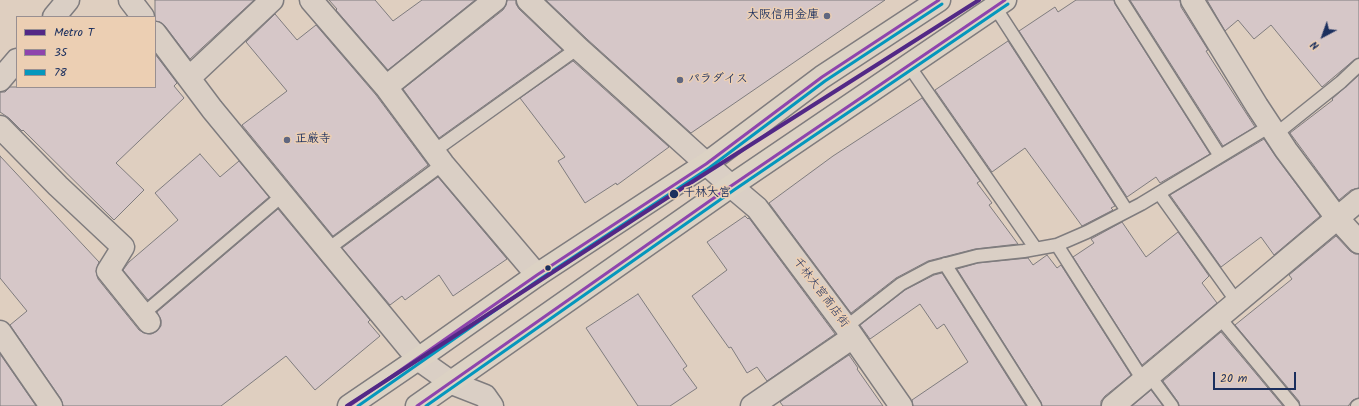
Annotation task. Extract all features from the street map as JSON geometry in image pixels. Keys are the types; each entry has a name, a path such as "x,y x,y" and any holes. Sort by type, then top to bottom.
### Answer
{"highway":[{"path":"348,406 418,359 537,275 706,164 822,77 939,0"},
{"path":"417,406 452,383 731,186 1000,3"}],"street":[{"path":"55,16 68,0"},
{"path":"130,0 142,16"},
{"path":"189,78 272,0"},
{"path":"312,0 386,87 439,158 537,275"},
{"path":"386,87 495,0"},
{"name":"千林大宮商店街","path":"528,0 578,48 622,99 706,164 757,208 849,332 901,406"},
{"path":"1192,0 1297,166 1337,218 1359,242"},
{"path":"156,34 283,195 418,359 452,383 485,396 492,406"},
{"path":"0,80 16,61"},
{"path":"0,127 58,186 123,247 108,271 146,318"},
{"path":"1113,406 1359,200"},
{"path":"0,332 51,406"},
{"path":"752,406 849,332"}],"lane":[{"path":"1120,0 1220,156"},
{"path":"1000,3 1127,211"},
{"path":"328,249 439,158 578,48"},
{"path":"849,332 901,284 931,268 977,256 1057,245 1087,232 1159,193 1220,156 1273,130 1341,82 1359,65"},
{"path":"909,66 1036,249"},
{"path":"1159,193 1237,302"},
{"path":"146,318 283,195"},
{"path":"1057,245 1146,378 1172,406"},
{"path":"945,264 1035,406"},
{"path":"1219,317 1293,406"}],"building":[{"path":"155,0 254,0 190,59 165,26 156,21"},
{"path":"329,0 375,0 393,21 422,0 475,0 388,70"},
{"path":"507,0 516,0 516,4 519,9 562,50 439,138 403,89 503,10"},
{"path":"546,0 885,0 691,133"},
{"path":"1076,0 1114,0 1115,4 1210,154 1160,183 1156,177 1127,197 1019,31 1055,7 1058,12"},
{"path":"1130,0 1180,0 1181,7 1208,50 1206,51 1255,127 1223,146"},
{"path":"1207,0 1359,0 1359,58 1354,60 1322,87 1271,25 1254,39 1238,20 1225,31"},
{"path":"275,14 297,40 316,25 376,95 428,165 333,236 242,125 287,91 246,42"},
{"path":"1008,41 1115,206 1111,208 1113,210 1082,226 1025,148 992,172 935,90"},
{"path":"156,55 177,83 174,86 184,98 116,163 144,190 114,220 23,130 22,131 9,118 0,112 0,92 5,92 10,87 156,88"},
{"path":"573,61 669,147 617,185 616,183 585,203 558,161 565,157 520,98"},
{"path":"1359,75 1359,188 1351,190 1339,200 1290,133 1333,100 1332,99"},
{"path":"922,98 980,181 977,183 992,203 989,205 1018,244 975,249 928,261 896,278 851,313 769,203 833,156"},
{"path":"1264,139 1320,216 1274,255 1261,237 1221,267 1170,195"},
{"path":"200,154 220,177 239,161 269,197 148,300 123,270 129,262 178,220 155,193"},
{"path":"0,156 99,262 96,271 98,279 139,330 144,333 151,334 157,331 161,326 161,320 157,312 278,209 370,320 368,322 380,336 315,390 286,356 221,406 63,406 61,399 10,325 27,311 0,278"},
{"path":"438,177 507,259 453,296 439,275 405,300 402,296 390,305 342,248"},
{"path":"745,216 748,219 749,218 835,334 767,381 757,367 747,373 731,347 729,348 692,296 727,270 707,242"},
{"path":"1122,222 1146,257 1178,232 1209,276 1202,283 1217,303 1142,365 1073,257 1094,243 1091,239"},
{"path":"1336,236 1350,251 1355,254 1359,254 1359,398 1353,400 1348,406 1300,406 1299,401 1235,325 1292,279 1289,275"},
{"path":"1047,255 1057,268 1061,265 1131,375 1105,396 1101,401 1101,406 1042,406 1041,402 957,269 978,263 1028,258 1033,265"},
{"path":"942,273 1026,406 913,406 912,400 968,362 944,324 937,329 920,304 870,339 860,325 905,290 934,275"},
{"path":"638,294 687,366 683,369 697,388 670,406 638,406 586,328"},
{"path":"1221,332 1283,406 1179,406 1178,402 1163,381"},
{"path":"0,354 36,406 0,406"},
{"path":"849,355 883,406 783,406 780,402"},
{"path":"1151,390 1163,406 1132,406"}],"metro line":[{"name":"T","path":"347,406 673,194 979,0"}],"transit line":[{"name":"35","path":"349,406 537,275 706,164 822,77 939,0"},
{"name":"35","path":"417,406 731,186 1005,0"},
{"name":"78","path":"358,406 540,279 709,168 825,81 942,4"},
{"name":"78","path":"426,406 734,190 1008,4"}],"place":[{"name":"大阪信用金庫","path":"827,16"},
{"name":"パラダイス","path":"680,80"},
{"name":"正厳寺","path":"287,140"},
{"name":"千林大宮","path":"674,194"}]}
